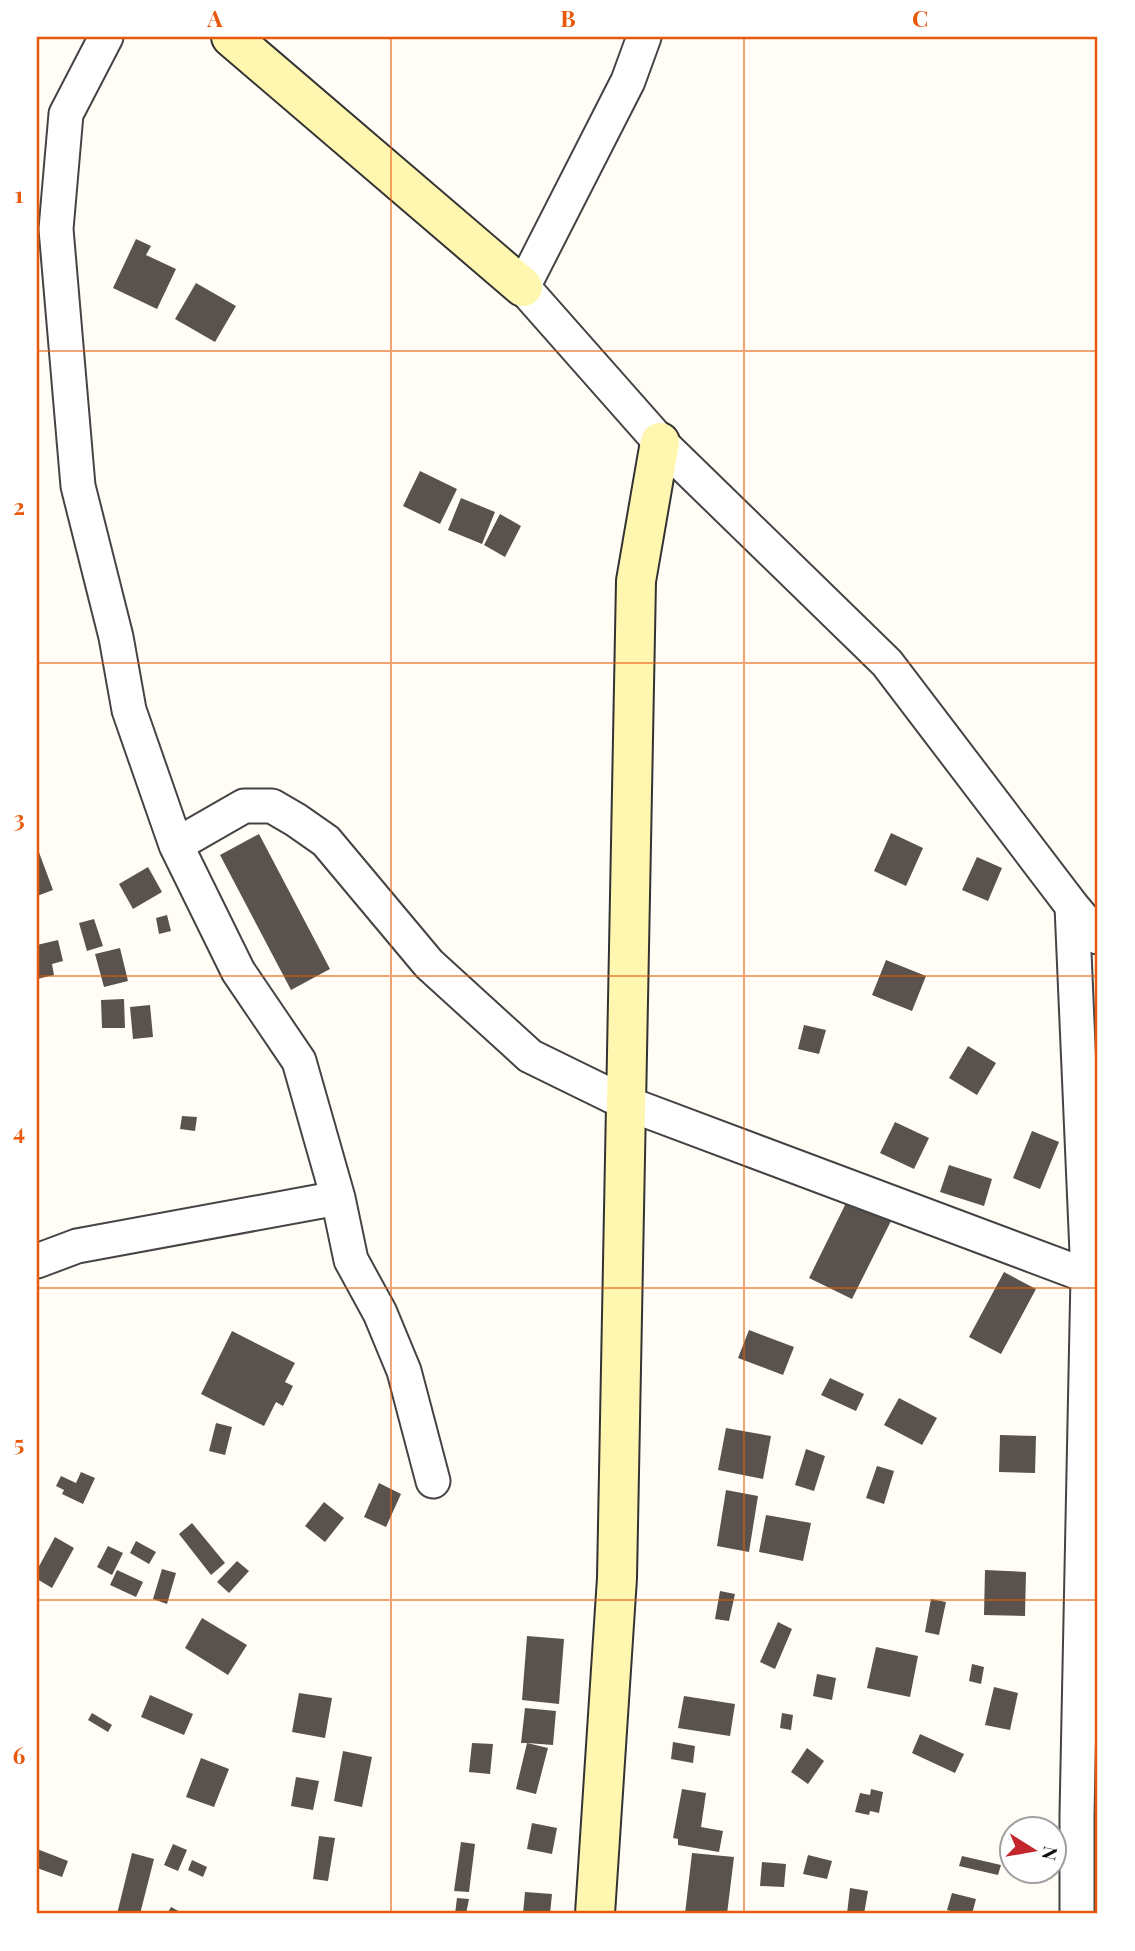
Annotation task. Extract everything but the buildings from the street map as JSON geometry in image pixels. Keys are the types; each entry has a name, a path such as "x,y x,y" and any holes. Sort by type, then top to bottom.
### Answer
{"street":[{"path":"106,37 66,114 56,229 78,486 116,638 128,710 176,845 238,971 299,1061 338,1198 351,1260 380,1313 404,1371 433,1481"},
{"path":"231,37 523,287 660,442 887,663 1098,937"},
{"path":"523,287 628,80 644,37"},
{"path":"595,1914 617,1578 636,580 660,442"},
{"path":"176,845 244,806 272,806 326,841 429,964 530,1056 626,1103 1093,1278"},
{"path":"1072,906 1093,1278 1077,1801 1077,1914"},
{"path":"37,1261 77,1246 338,1198"}]}
